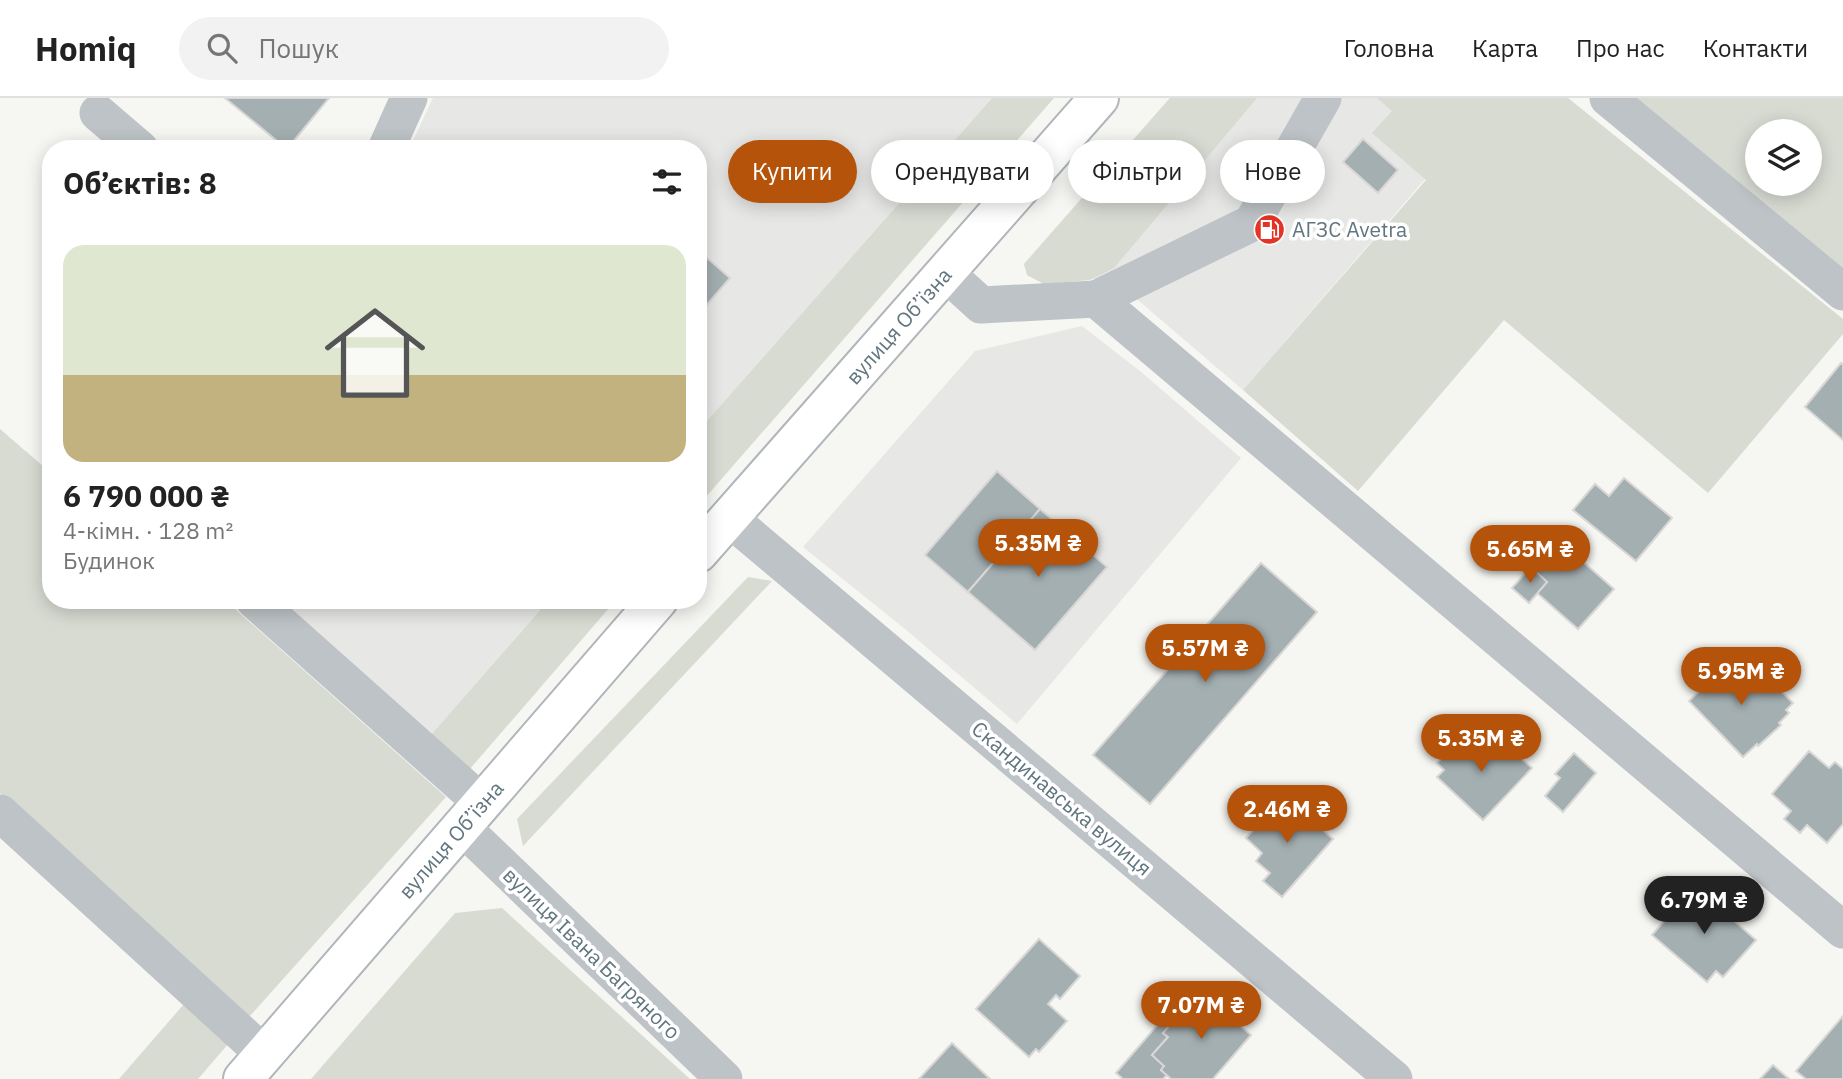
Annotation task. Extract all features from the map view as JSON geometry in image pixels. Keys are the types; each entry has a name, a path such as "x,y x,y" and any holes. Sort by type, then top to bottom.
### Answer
{"highway":[{"name":"вулиця Об’їзна","path":"707,544 1099,98"},
{"name":"вулиця Об’їзна","path":"253,1066 650,609"}],"street":[{"path":"390,140 409,98"},
{"path":"946,273 981,305 1096,299 1252,223 1323,98"},
{"path":"1608,98 1843,292"},
{"path":"98,113 130,140"},
{"path":"1096,299 1843,930"},
{"name":"Скандинавська вулиця","path":"729,518 1394,1079"},
{"name":"вулиця Івана Багряного","path":"263,609 471,815 724,1079"},
{"path":"0,813 253,1066"}],"shaded area":[{"path":"433,98 992,98 955,140 871,140 871,203 899,203 707,421 707,140 413,140"},
{"path":"992,98 1054,98 1017,140 955,140"},
{"path":"1170,98 1495,98 1243,390 1111,277 1044,284 1027,275 1024,264 1078,203 1206,203 1206,140 1133,140"},
{"path":"1170,98 1257,98 1206,159 1206,140 1133,140"},
{"path":"1377,98 1568,98 1843,319 1843,334 1708,493 1504,320 1358,491 1243,390 1426,180 1372,133 1392,111"},
{"path":"1629,98 1843,98 1843,275 1747,196 1822,196 1822,119 1745,119 1745,194"},
{"path":"899,203 962,203 707,496 707,421"},
{"path":"1078,203 1169,203 1114,268 1090,280 1044,284 1027,275 1024,264"},
{"path":"1082,326 1140,371 1241,458 1017,724 803,547 975,351"},
{"path":"0,429 42,465 42,609 235,609 446,797 249,1017 0,793"},
{"path":"748,577 772,581 523,846 517,819"},
{"path":"287,609 541,609 430,736"},
{"path":"541,609 608,609 469,770 430,736"},
{"path":"502,908 690,1079 311,1079 455,913"},
{"path":"184,1004 229,1043 198,1079 119,1079"}],"building":[{"path":"225,98 329,98 294,140 276,140"},
{"path":"1363,139 1398,170 1378,193 1343,162"},
{"path":"707,258 730,278 707,305"},
{"path":"1841,363 1843,365 1843,440 1805,407"},
{"path":"997,471 1040,509 968,592 925,555"},
{"path":"1624,478 1672,518 1636,561 1573,510 1595,484 1609,496"},
{"path":"1040,509 1107,567 1035,650 968,592"},
{"path":"1556,538 1614,589 1578,629 1537,593 1547,582 1531,567"},
{"path":"1261,563 1317,612 1150,804 1093,755"},
{"path":"1531,567 1547,582 1529,603 1512,588"},
{"path":"1734,657 1768,691 1774,684 1793,703 1786,710 1789,713 1779,723 1781,725 1743,757 1689,701"},
{"path":"1476,734 1501,757 1509,748 1532,768 1483,820 1437,777 1444,770 1437,763 1461,736 1468,743"},
{"path":"1809,751 1829,768 1835,762 1843,769 1843,824 1827,843 1807,825 1800,833 1784,819 1791,811 1772,794"},
{"path":"1574,753 1596,773 1563,812 1545,796 1560,778 1555,774"},
{"path":"1284,796 1333,839 1282,897 1263,881 1270,873 1256,861 1262,853 1246,838"},
{"path":"1694,886 1756,940 1723,977 1716,971 1707,982 1652,935"},
{"path":"1039,939 1080,976 1060,999 1056,995 1048,1004 1067,1021 1039,1052 1036,1049 1029,1057 976,1009"},
{"path":"1193,991 1201,999 1188,1014 1183,1010 1163,1033 1168,1037 1152,1055 1164,1066 1161,1070 1167,1075 1163,1079 1123,1079 1116,1073 1159,1023 1163,1026"},
{"path":"1205,995 1218,1006 1223,1000 1241,1016 1236,1022 1251,1035 1213,1079 1171,1079 1161,1070 1164,1066 1152,1055 1168,1037 1163,1033 1183,1010 1188,1014"},
{"path":"1843,1016 1843,1079 1806,1079 1796,1071"},
{"path":"952,1043 990,1079 919,1079"},
{"path":"1773,1065 1789,1079 1760,1079"}],"place":[{"name":"АГЗС Avetra","path":"1269,229"}]}
